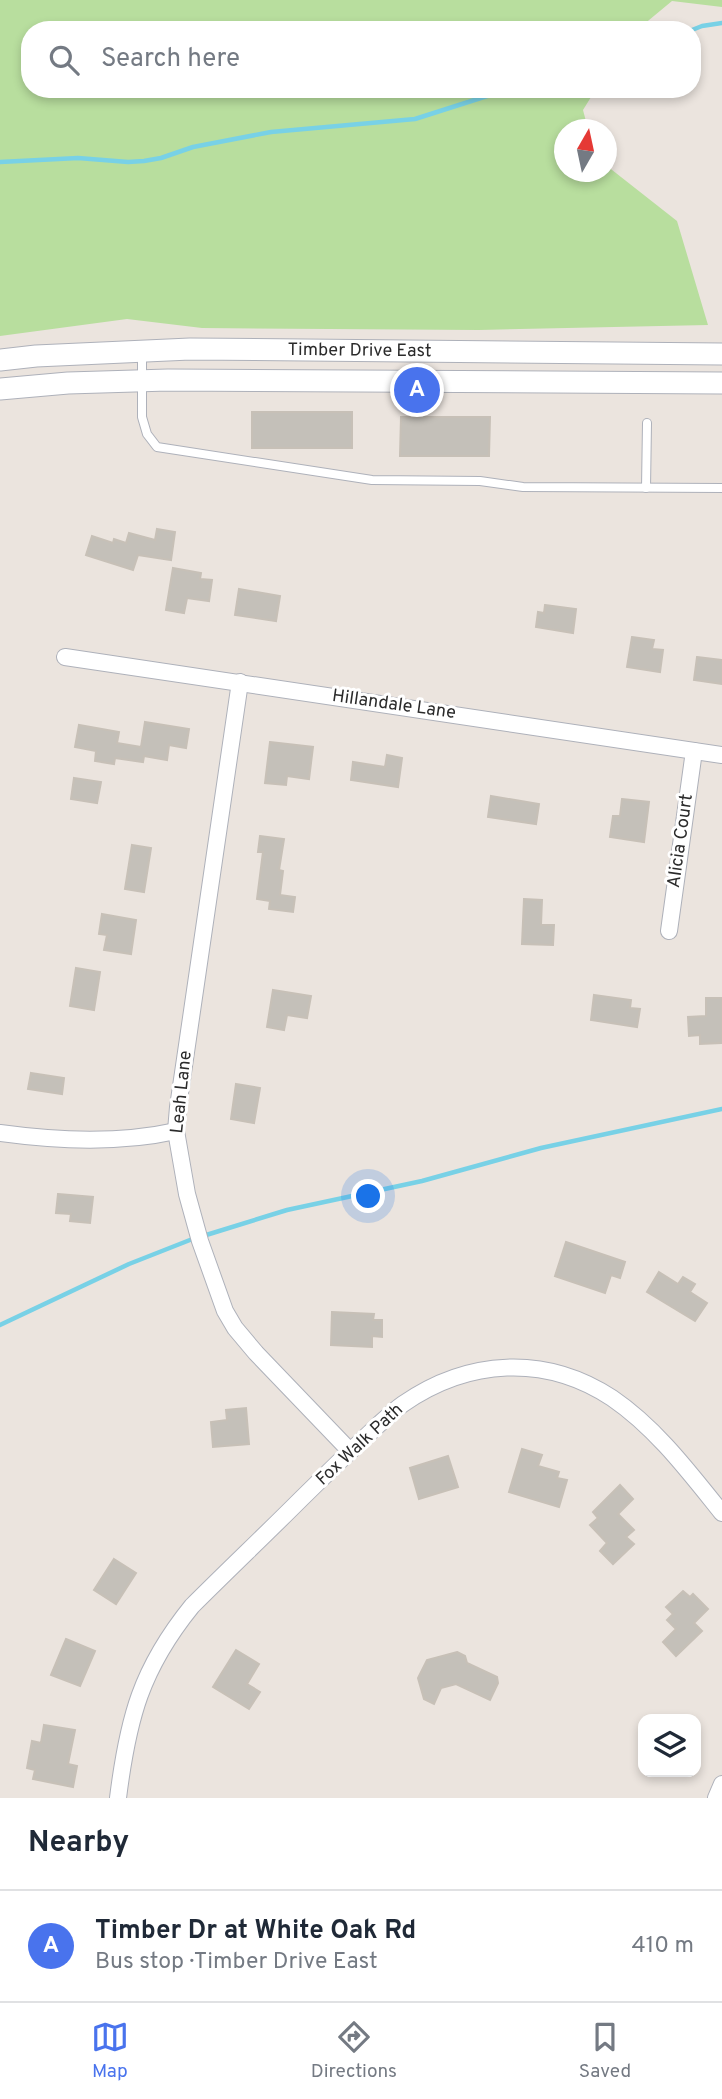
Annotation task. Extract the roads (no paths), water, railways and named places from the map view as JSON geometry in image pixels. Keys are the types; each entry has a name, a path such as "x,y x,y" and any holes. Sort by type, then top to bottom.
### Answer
{"main road":[{"name":"Timber Drive East","path":"0,360 190,349 722,354"},
{"name":"Timber Drive East","path":"0,389 68,383 143,381 722,383"}],"street":[{"name":"Hillandale Lane","path":"65,657 722,755"},
{"name":"Leah Lane","path":"240,682 177,1107 176,1131 180,1165 200,1241 225,1311 235,1328 350,1451"},
{"name":"Alicia Court","path":"669,932 694,751"},
{"path":"0,1133 46,1139 87,1140 145,1138 176,1131"},
{"name":"Fox Walk Path","path":"118,1798 123,1759 135,1709 154,1661 175,1627 192,1606 350,1451 400,1406 448,1379 489,1369 513,1367 539,1369 579,1380 611,1398 637,1418 683,1465 722,1513"},
{"path":"716,1798 722,1784"}],"lane":[{"path":"141,351 142,418 146,434 157,447 372,480 480,481 523,487 722,488"},
{"path":"646,423 646,488"}],"waterway":[{"path":"701,26 722,23"},
{"path":"0,162 78,158 144,161 193,147 271,132 415,119 481,98"},
{"path":"203,1236 287,1210 422,1181 541,1148 722,1109"},
{"path":"0,1325 129,1264 195,1238"}],"place":[{"name":"Timber Dr at White Oak Rd","path":"417,390"}]}
